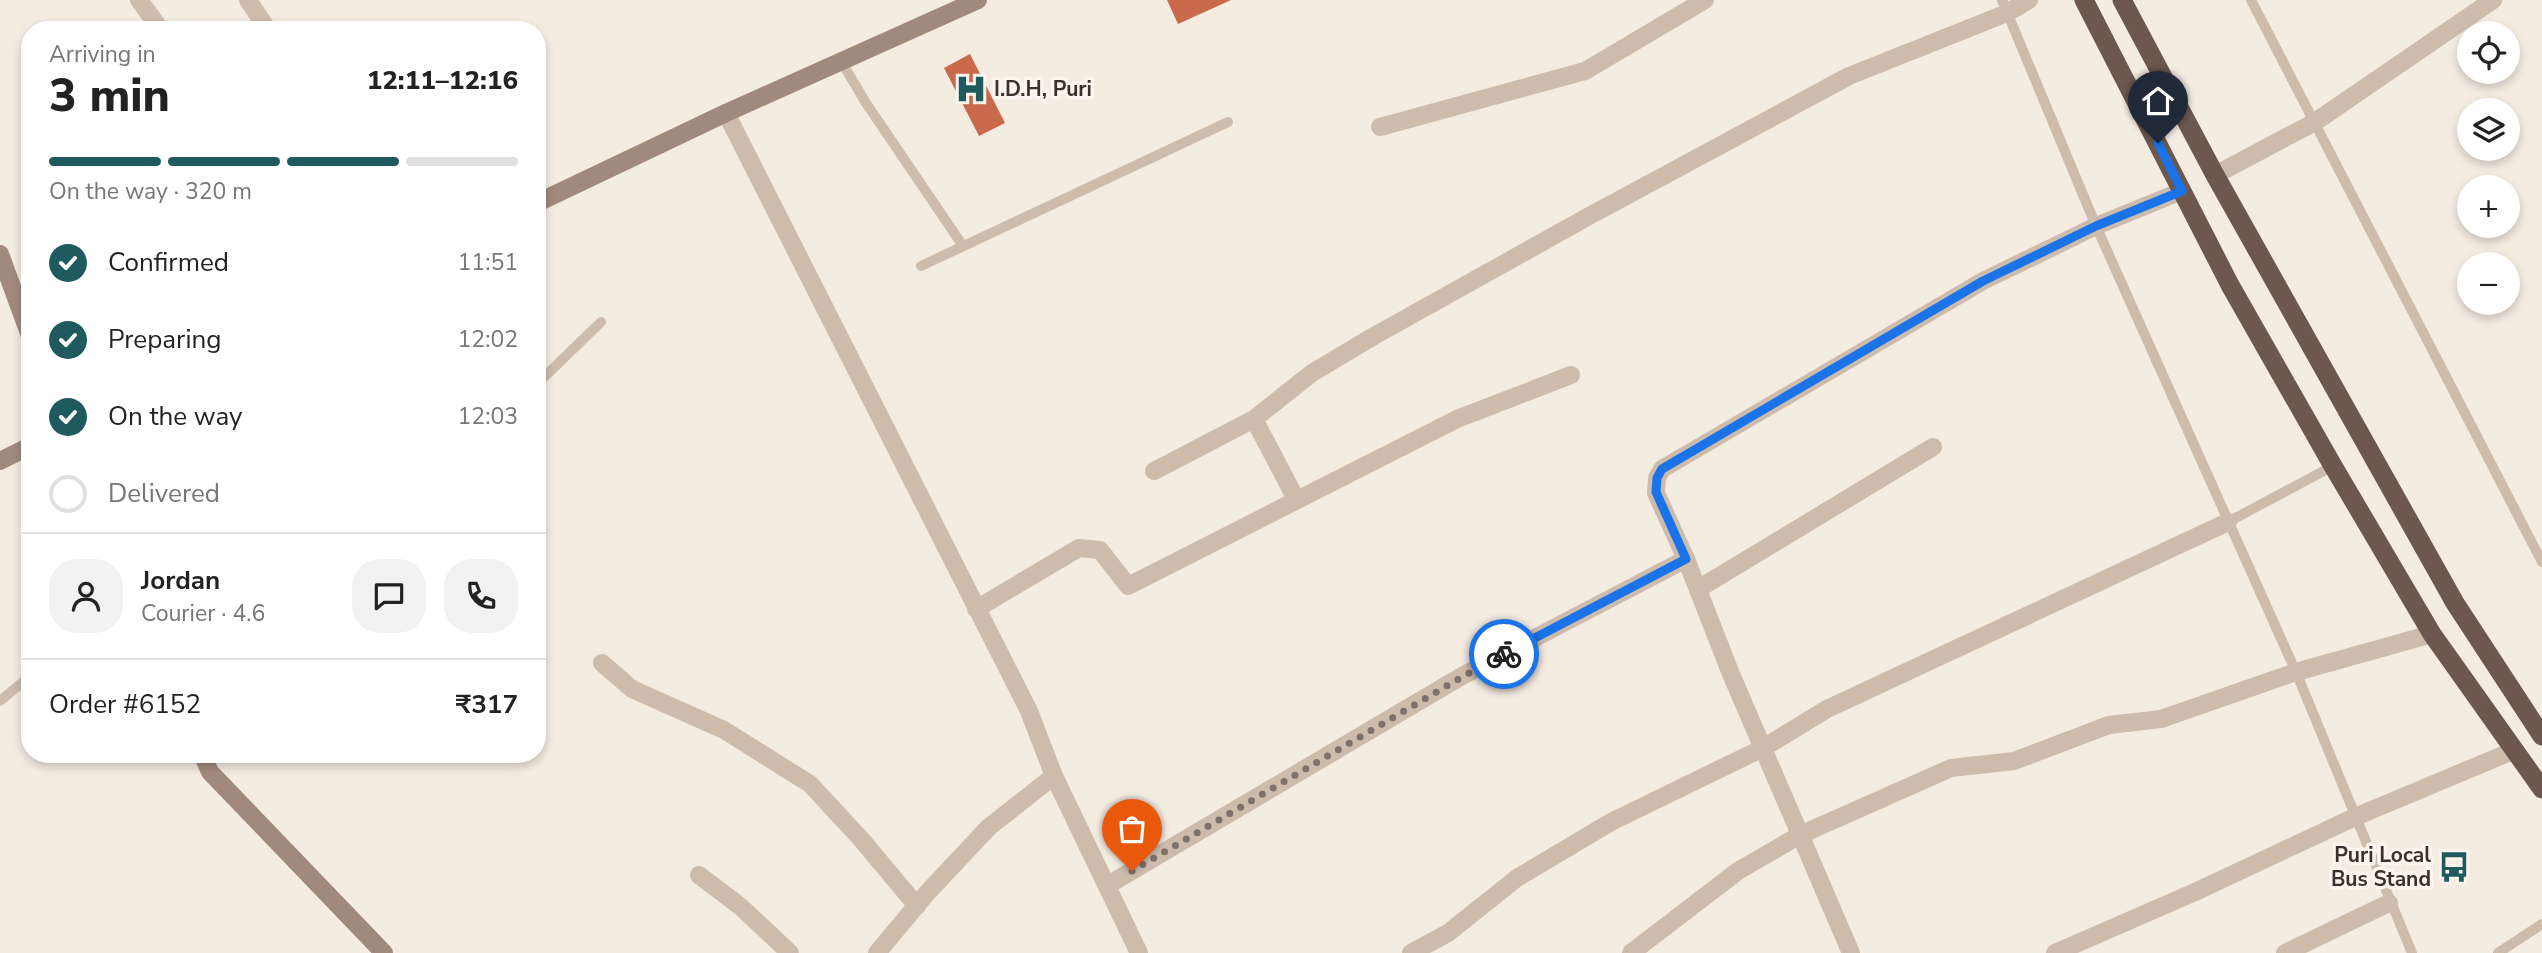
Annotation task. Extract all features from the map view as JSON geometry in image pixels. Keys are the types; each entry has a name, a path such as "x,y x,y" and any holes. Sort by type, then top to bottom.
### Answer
{"highway":[{"path":"2084,0 2230,285 2333,466 2432,634 2542,789"},
{"path":"2122,0 2215,175 2455,603 2542,736"}],"main road":[{"path":"546,199 959,4 978,0"},
{"path":"0,254 21,311"},
{"path":"0,461 21,450"},
{"path":"206,763 210,772 384,953"}],"street":[{"path":"248,0 262,21"},
{"path":"1380,127 1585,71 1705,0"},
{"path":"1154,471 1254,419 1312,373 1374,336 1812,95 2004,7 2029,0"},
{"path":"2215,175 2315,122 2493,0"},
{"path":"142,1 154,21"},
{"path":"726,113 1029,711 1054,776 1139,953"},
{"path":"1851,953 1656,492 1657,478 1662,469 1983,281 2096,226 2182,191"},
{"path":"976,609 1079,548 1100,550 1128,586 1457,419 1572,375"},
{"path":"1254,419 1296,499"},
{"path":"1698,589 1933,447"},
{"path":"1411,953 1448,933 1517,878 1611,822 1763,748 1827,709 2228,522"},
{"path":"1108,885 1462,677 1686,559"},
{"path":"1631,953 1738,871 1800,835 1951,768 2014,761 2109,725 2161,719 2296,672 2432,634"},
{"path":"602,663 632,689 724,730 810,784 861,838 916,906"},
{"path":"2055,953 2195,892 2355,817 2515,750"},
{"path":"877,953 989,827 1054,776"},
{"path":"699,875 741,907 790,953"},
{"path":"2285,953 2389,902"}],"lane":[{"path":"2251,0 2542,562"},
{"path":"2004,7 2096,226 2296,672 2412,953"},
{"path":"841,61 866,103 963,246"},
{"path":"921,266 1228,122"},
{"path":"546,375 601,322"},
{"path":"2228,522 2333,466"},
{"path":"0,701 21,684"},
{"path":"2498,953 2542,924"}],"building":[{"path":"1167,0 1231,0 1178,24"},
{"path":"970,54 1005,123 979,136 944,68"}],"way so far":[{"path":"1132,871 1504,654"}],"place":[{"name":"I.D.H, Puri","path":"971,89"},
{"name":"Puri Local Bus Stand","path":"2454,867"}],"route":[{"path":"1504,654 1686,559 1656,492 1657,478 1662,469 1983,281 2096,226 2182,191 2158,143"}]}
